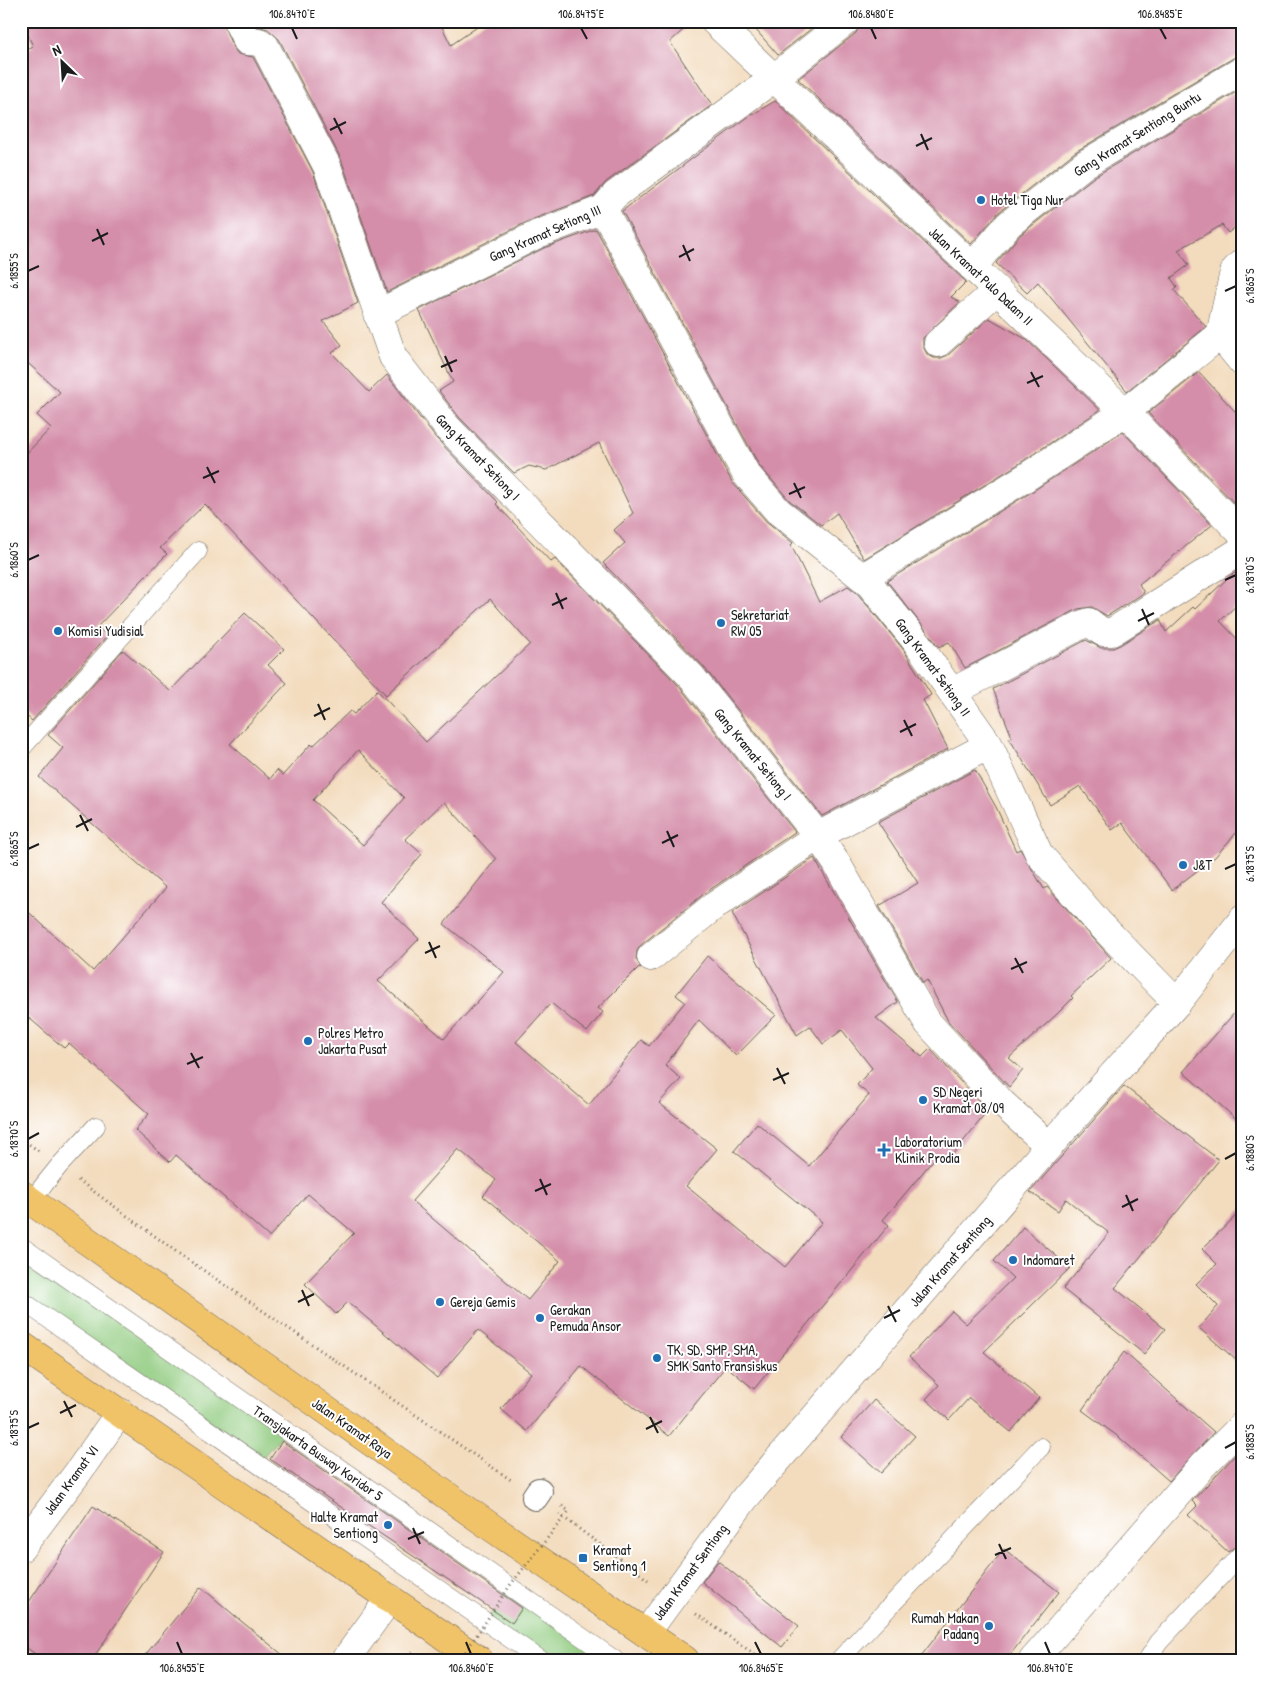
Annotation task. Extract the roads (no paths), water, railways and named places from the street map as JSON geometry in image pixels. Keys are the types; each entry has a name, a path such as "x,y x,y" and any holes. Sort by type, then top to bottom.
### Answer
{"main road":[{"name":"Jalan Kramat Raya","path":"26,1198 494,1529 684,1660"},
{"path":"21,1345 479,1660"}],"street":[{"name":"Gang Kramat Setiong I","path":"237,21 247,41 259,42 265,46 327,166 393,357 447,427 690,676 818,836 837,864 928,1023 1002,1104 1049,1146"},
{"name":"Jalan Kramat Pulo Dalam II","path":"714,21 1125,412 1243,535"},
{"path":"773,79 846,21"},
{"name":"Gang Kramat Sentiong Buntu","path":"972,267 1009,224 1085,164 1243,70"},
{"name":"Gang Kramat Setiong III","path":"377,314 538,234 603,209 615,195 773,79"},
{"name":"Gang Kramat Setiong II","path":"603,209 746,474 778,512 868,582 915,640 989,745 1039,854 1098,922 1177,1003"},
{"path":"868,582 870,573 1025,478 1125,412 1220,335 1233,276 1235,270 1243,262"},
{"path":"938,343 996,290"},
{"path":"1220,335 1243,363"},
{"path":"952,692 1083,624 1089,622 1102,632 1112,632 1243,549"},
{"path":"651,956 714,906 818,836 989,745"},
{"name":"Jalan Kramat Sentiong","path":"646,1633 671,1596 745,1498 1049,1146 1177,1003 1239,930"},
{"name":"Jalan Kramat VI","path":"21,1548 80,1471 120,1412"},
{"path":"1033,1660 1203,1465 1243,1425"},
{"path":"345,1660 390,1598"}],"lane":[{"path":"21,749 198,551"},
{"path":"26,1198 96,1126"},
{"name":"Transjakarta Busway Koridor 5","path":"21,1246 615,1660"},
{"path":"21,1300 541,1660"},
{"path":"839,1660 1041,1447"},
{"path":"1147,1660 1159,1642 1243,1552"}],"place":[{"name":"Hotel Tiga Nur","path":"981,200"},
{"name":"Sekretariat RW 05","path":"721,623"},
{"name":"Komisi Yudisial","path":"58,631"},
{"name":"J&T","path":"1183,865"},
{"name":"Polres Metro Jakarta Pusat","path":"308,1041"},
{"name":"SD Negeri Kramat 08/09","path":"923,1100"},
{"name":"Laboratorium Klinik Prodia","path":"884,1150"},
{"name":"Indomaret","path":"1013,1260"},
{"name":"Gereja Gemis","path":"440,1302"},
{"name":"Gerakan Pemuda Ansor","path":"540,1318"},
{"name":"TK, SD, SMP, SMA, SMK Santo Fransiskus","path":"657,1358"},
{"name":"Halte Kramat Sentiong","path":"388,1525"},
{"name":"Kramat Sentiong 1","path":"583,1558"},
{"name":"Rumah Makan Padang","path":"989,1626"}]}
